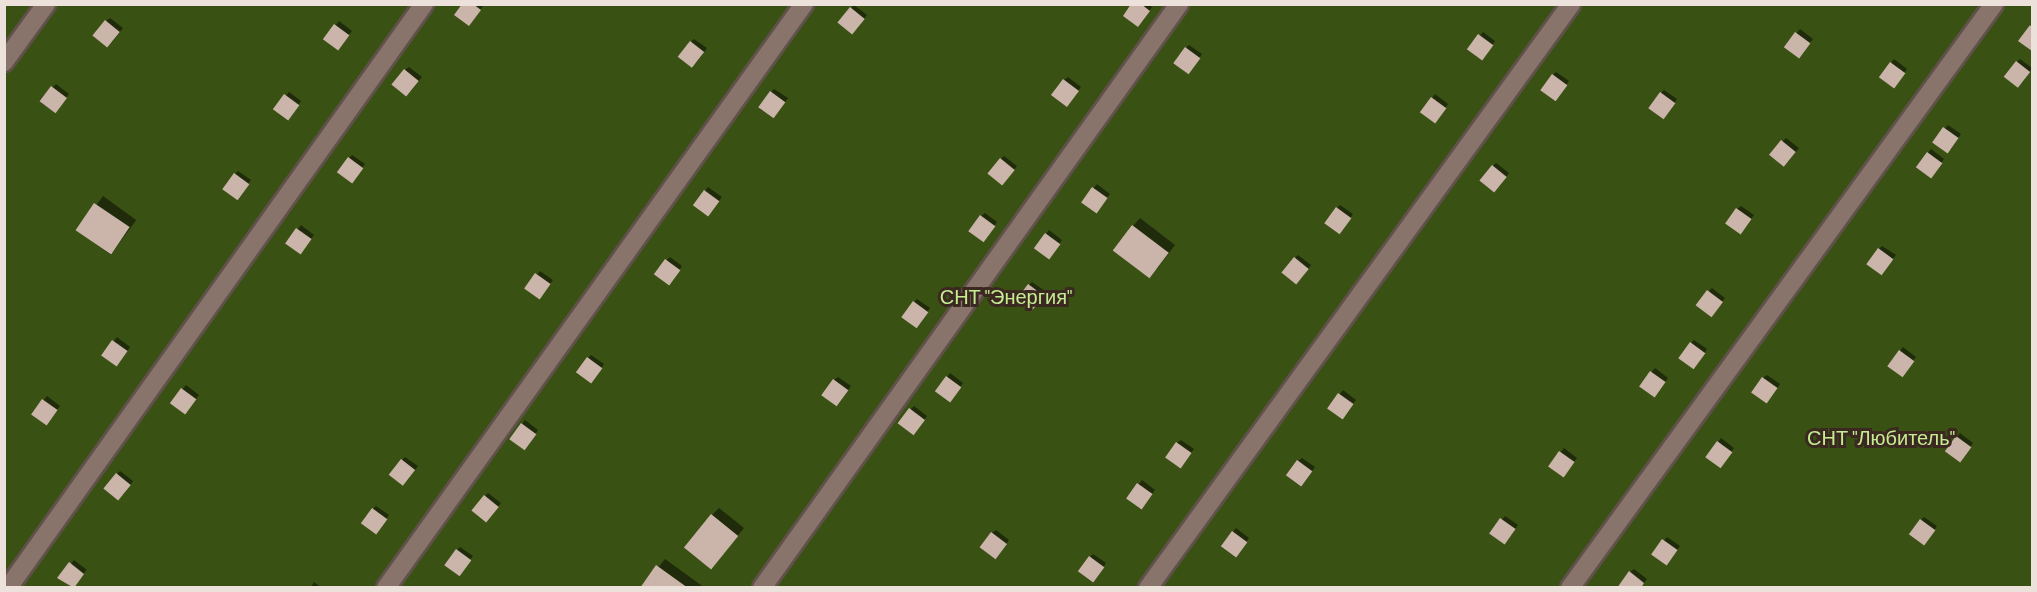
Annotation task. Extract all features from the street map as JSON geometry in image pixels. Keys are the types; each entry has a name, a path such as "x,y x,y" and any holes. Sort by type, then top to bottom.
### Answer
{"lane":[{"path":"4,62 46,4"},
{"path":"8,588 424,4"},
{"path":"386,588 804,4"},
{"path":"762,588 1179,4"},
{"path":"1148,588 1570,4"},
{"path":"1570,588 1994,4"}],"green space":[{"name":"СНТ \"Энергия\"","path":"4,5 2032,5 2032,587 4,587"}],"building":[{"path":"462,4 473,4 481,10 469,26 454,15"},
{"path":"1131,4 1141,4 1150,11 1138,27 1123,16"},
{"path":"850,7 865,19 852,35 837,23"},
{"path":"105,20 120,32 107,48 92,36"},
{"path":"334,24 349,35 338,51 323,39"},
{"path":"2030,25 2032,28 2032,51 2018,41"},
{"path":"1795,32 1810,43 1799,59 1784,47"},
{"path":"1478,34 1493,45 1482,61 1467,49"},
{"path":"690,41 704,52 692,68 678,57"},
{"path":"1185,47 1200,58 1189,74 1173,63"},
{"path":"2016,61 2030,72 2018,88 2004,77"},
{"path":"1890,62 1905,73 1894,89 1879,77"},
{"path":"404,69 419,81 406,97 391,85"},
{"path":"1552,74 1567,85 1556,101 1540,90"},
{"path":"1063,79 1079,91 1067,107 1051,95"},
{"path":"51,86 67,98 56,113 40,101"},
{"path":"770,91 785,102 774,118 758,107"},
{"path":"1660,92 1675,103 1664,119 1648,108"},
{"path":"284,94 299,105 288,121 273,109"},
{"path":"1431,97 1446,108 1435,124 1420,112"},
{"path":"1943,127 1959,138 1948,153 1932,143"},
{"path":"1781,140 1796,152 1784,167 1769,155"},
{"path":"1927,152 1942,163 1931,179 1916,167"},
{"path":"348,157 363,168 352,184 337,172"},
{"path":"1000,158 1015,170 1002,186 987,174"},
{"path":"1492,165 1507,177 1494,193 1479,181"},
{"path":"234,173 249,184 238,200 222,189"},
{"path":"1092,187 1108,198 1097,213 1081,203"},
{"path":"704,190 719,201 708,217 693,205"},
{"path":"94,203 130,227 111,254 76,230"},
{"path":"1336,207 1351,218 1340,234 1324,223"},
{"path":"1736,208 1752,219 1741,234 1725,224"},
{"path":"980,215 995,226 984,242 968,231"},
{"path":"1132,225 1169,253 1149,278 1113,251"},
{"path":"296,228 312,239 301,254 285,244"},
{"path":"1045,233 1060,244 1049,260 1034,248"},
{"path":"1878,248 1893,259 1882,275 1866,264"},
{"path":"1294,257 1309,269 1296,285 1281,273"},
{"path":"665,259 680,270 669,286 654,274"},
{"path":"535,273 551,284 540,299 524,289"},
{"path":"1028,284 1043,295 1032,311 1016,300"},
{"path":"1707,290 1723,302 1712,317 1696,305"},
{"path":"913,301 928,312 917,328 901,317"},
{"path":"112,340 128,351 117,366 101,356"},
{"path":"1690,342 1705,353 1694,369 1678,358"},
{"path":"1899,350 1914,361 1903,377 1887,366"},
{"path":"587,357 602,368 591,384 576,372"},
{"path":"1650,371 1666,382 1655,397 1639,387"},
{"path":"946,376 961,387 950,403 935,391"},
{"path":"1762,377 1778,388 1767,403 1751,393"},
{"path":"833,379 848,390 837,406 821,395"},
{"path":"181,388 196,399 185,415 170,403"},
{"path":"1338,393 1354,404 1343,419 1327,409"},
{"path":"42,399 58,410 47,425 31,415"},
{"path":"909,408 925,420 914,435 898,423"},
{"path":"521,423 536,434 525,450 509,439"},
{"path":"1956,436 1971,447 1960,463 1945,451"},
{"path":"1717,441 1732,452 1721,468 1705,457"},
{"path":"1176,442 1192,453 1181,468 1165,458"},
{"path":"1559,451 1575,462 1564,477 1548,467"},
{"path":"401,459 415,470 403,486 389,475"},
{"path":"1297,460 1312,471 1301,487 1286,475"},
{"path":"116,473 131,485 118,501 103,489"},
{"path":"1137,483 1153,494 1142,509 1126,499"},
{"path":"484,495 499,507 486,523 471,511"},
{"path":"372,508 387,519 376,535 361,523"},
{"path":"711,514 738,536 711,569 684,547"},
{"path":"1500,518 1516,529 1505,544 1489,534"},
{"path":"1920,519 1935,530 1924,546 1909,534"},
{"path":"1232,531 1247,542 1236,558 1221,546"},
{"path":"991,532 1007,544 996,559 980,547"},
{"path":"1662,539 1678,550 1667,565 1651,555"},
{"path":"456,549 471,560 460,576 444,565"},
{"path":"1089,556 1104,567 1093,583 1078,571"},
{"path":"69,562 84,574 74,588 57,578"},
{"path":"656,565 688,588 640,588"},
{"path":"1629,571 1644,583 1641,588 1617,588"}],"park label":[{"name":"СНТ \"Любитель\"","path":"1881,437"}]}
